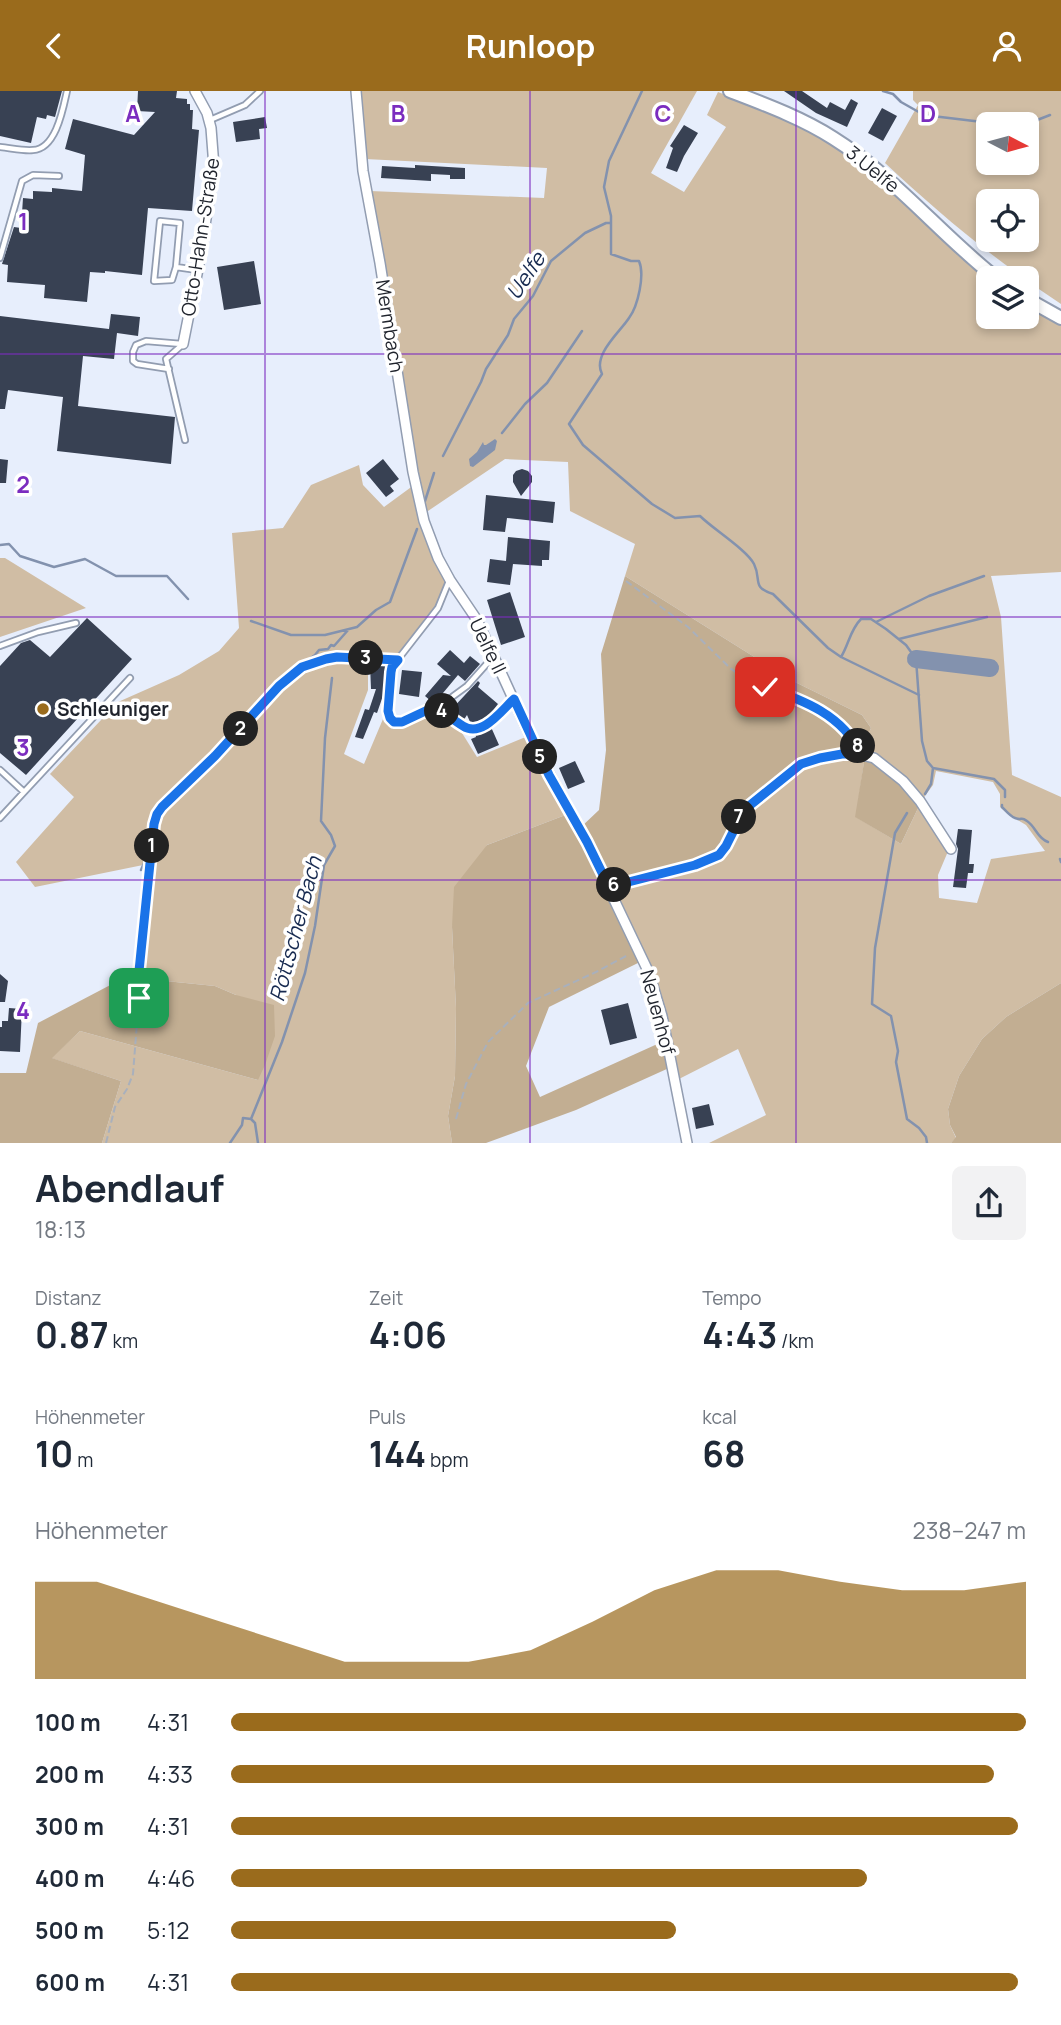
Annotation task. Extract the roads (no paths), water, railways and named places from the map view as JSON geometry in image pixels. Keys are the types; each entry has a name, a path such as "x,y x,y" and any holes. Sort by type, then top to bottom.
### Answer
{"street":[{"name":"Otto-Hahn-Straße","path":"183,344 214,167 214,146 209,120 195,91"},
{"name":"Mermbach","path":"356,91 363,171 413,472 424,521 438,558"},
{"name":"3.Uelfe","path":"730,91 810,125 834,139 873,167 981,266"},
{"path":"1039,306 1061,319"},
{"name":"Uelfe II","path":"438,558 470,609 549,775 609,887"},
{"path":"609,887 695,865 719,855 744,810 801,764 842,754 861,754 879,760 903,781 920,801 951,849"},
{"name":"Neuenhof","path":"609,887 638,949 660,1006 687,1143"}],"lane":[{"path":"0,147 35,150 49,143 62,112 67,91"},
{"path":"209,120 244,105 260,91"},
{"path":"0,258 22,181 33,175 59,176"},
{"path":"160,221 180,223 176,267 172,280 154,281 160,221"},
{"path":"176,267 198,270"},
{"path":"169,369 137,364 133,361 132,352 136,345 146,341 183,344"},
{"path":"183,344 166,359 186,440"},
{"path":"450,580 438,608 392,667 388,711 390,718 394,722 402,722 434,707 467,686 494,657"},
{"path":"0,646 38,632 76,623"},
{"path":"0,818 130,678"},
{"path":"434,707 472,730 487,724 514,699"},
{"path":"0,771 23,792"}],"water":[{"path":"495,439 495,450 473,467 470,466 469,459 483,442 486,445"}],"waterway":[{"path":"642,91 609,161 604,187 611,216 611,254 639,261 640,290 632,313 604,352 600,367 602,374 569,424 583,445 652,504 675,518 700,516 737,546 754,564 759,586 773,594 828,648 841,657 861,619 871,619 906,645 916,659 922,741 927,761 933,768"},
{"path":"883,91 893,94 901,102 924,115 976,121"},
{"path":"1040,119 1050,115"},
{"name":"Uelfe","path":"443,456 486,369 508,335 514,319 533,296 551,261 585,233 611,223"},
{"path":"502,433 525,404 547,383 582,331"},
{"name":"Uelfe","path":"425,501 434,473"},
{"name":"Uelfe","path":"251,621 291,635 325,635 357,627 390,602 417,529"},
{"name":"Uelfe","path":"0,545 9,544 20,556 54,567 85,559 116,576 167,576 188,599"},
{"path":"876,622 929,596 984,576"},
{"path":"899,639 987,617"},
{"path":"141,870 148,854 152,818 163,800 225,742 275,683 319,650 334,646 349,629"},
{"path":"841,657 919,695"},
{"path":"916,659 990,668"},
{"name":"Röttscher Bach","path":"251,1119 282,1042 305,973 324,865 335,846 321,821 325,738 332,678"},
{"path":"933,768 994,779 1005,790 1005,797"},
{"path":"925,794 931,784 933,768"},
{"path":"1002,805 1012,816 1027,821 1041,838 1048,842"},
{"path":"907,813 895,833 875,948 872,1004 891,1016 898,1051 896,1062 907,1119 919,1128 927,1143"},
{"path":"230,1143 242,1125 243,1118 251,1119"},
{"name":"Röttscher Bach","path":"251,1119 255,1123 258,1143"}],"place":[{"name":"Schleuniger","path":"43,709"}]}
